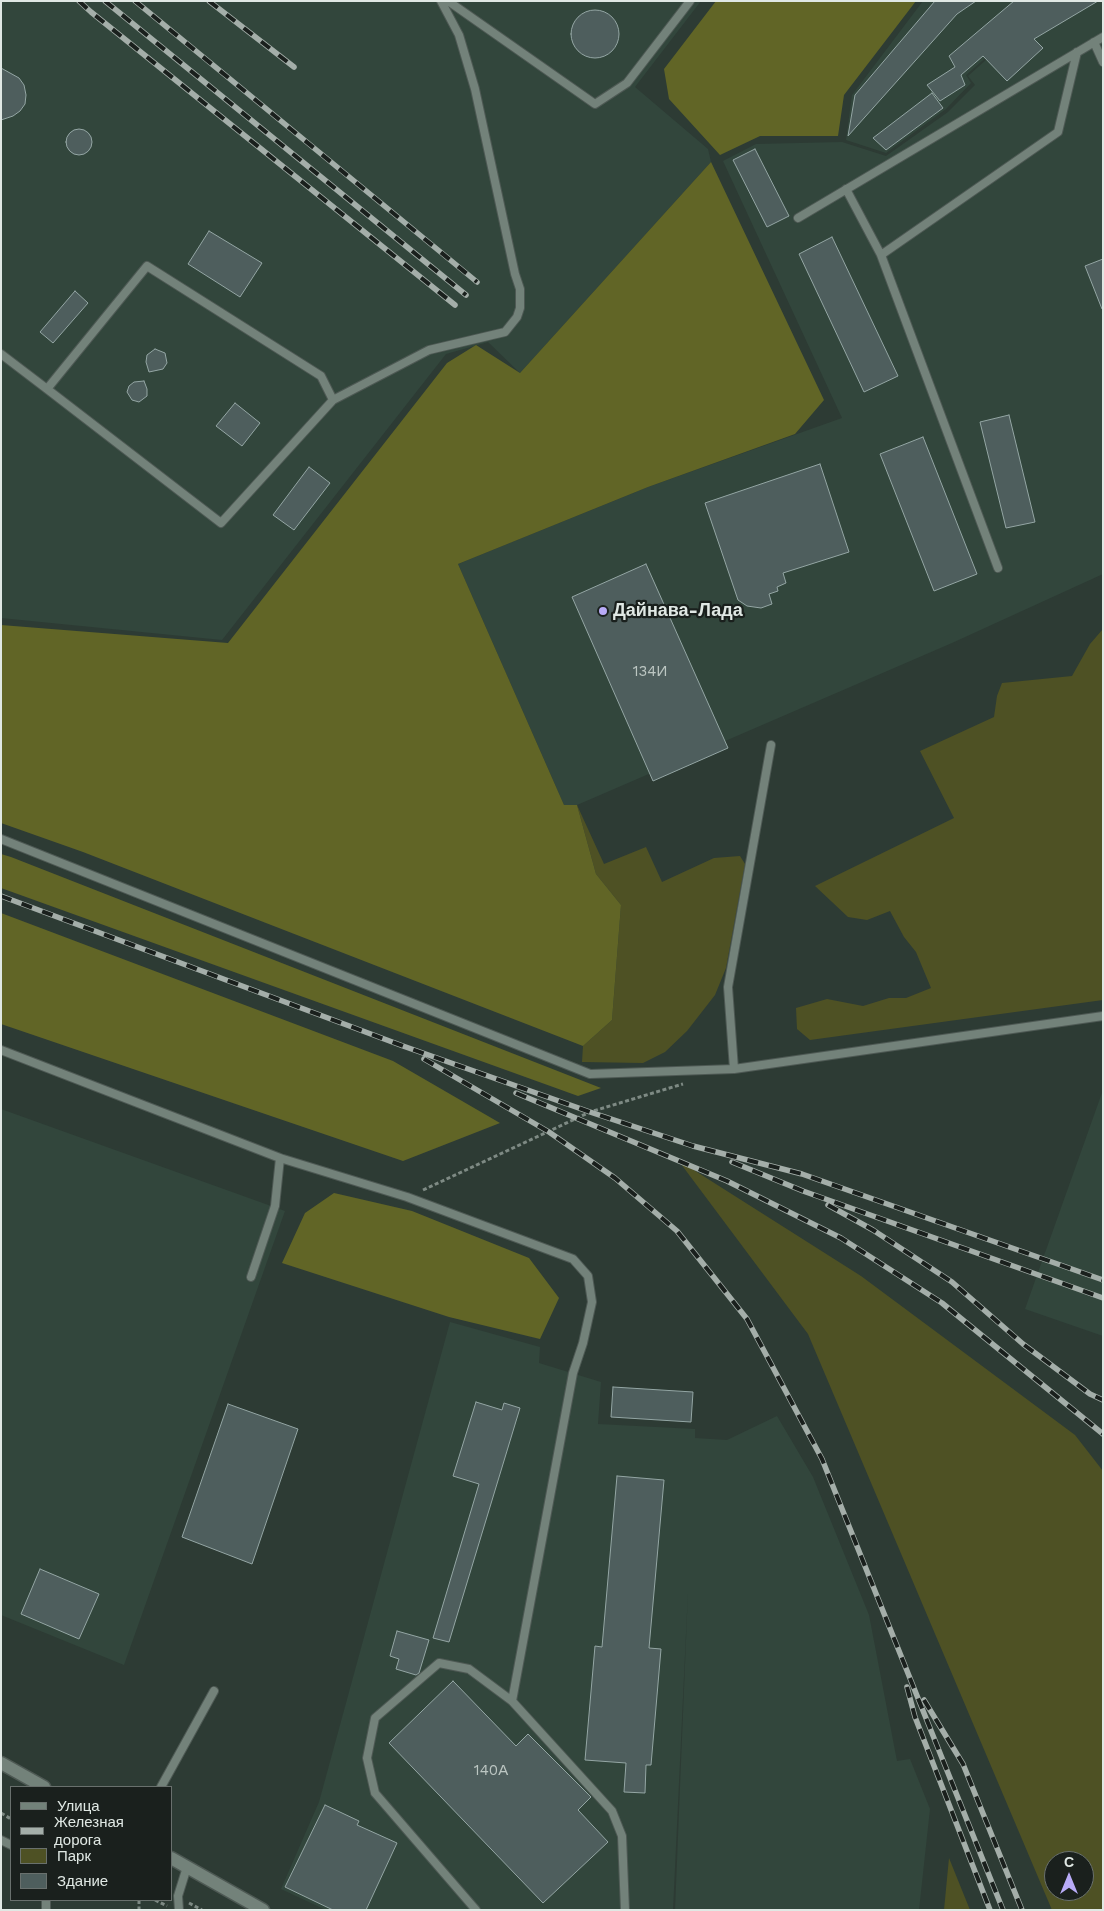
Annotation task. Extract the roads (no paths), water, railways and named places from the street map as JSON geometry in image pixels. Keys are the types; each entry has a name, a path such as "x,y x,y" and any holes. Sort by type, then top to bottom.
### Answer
{"street":[{"path":"1,1763 42,1786"},
{"path":"172,1859 263,1910"}],"lane":[{"path":"1,354 221,523 333,400 429,350 505,332 514,321 520,308 520,289 515,274 475,89 462,41 441,1"},
{"path":"448,1 595,104 627,83 690,1"},
{"path":"798,218 1103,37"},
{"path":"1094,42 1103,62"},
{"path":"881,255 1058,132 1077,52"},
{"path":"846,189 881,255 998,568"},
{"path":"47,389 147,266 321,376 333,400"},
{"path":"734,1069 728,987 771,745"},
{"path":"1,839 590,1074 734,1069 1103,1016"},
{"path":"1,1050 280,1158 406,1197 573,1259 588,1276 592,1302 583,1343 573,1373 512,1701"},
{"path":"251,1277 275,1206 280,1158"},
{"path":"476,1910 375,1793 367,1758 375,1718 439,1662 469,1669 512,1701 612,1812 622,1836 625,1910"},
{"path":"162,1786 214,1691"},
{"path":"179,1910 178,1896 188,1867"}],"railway":[{"path":"79,1 455,305"},
{"path":"105,1 466,295"},
{"path":"135,1 477,282"},
{"path":"209,1 294,67"},
{"path":"1,896 403,1046 590,1112 693,1146 802,1174 1103,1280"},
{"path":"424,1059 549,1132 615,1178 677,1231 747,1319 822,1459 1003,1910"},
{"path":"516,1093 727,1181 841,1238 942,1303 1103,1434"},
{"path":"732,1162 803,1191 1103,1298"},
{"path":"828,1205 873,1230 952,1282 1023,1344 1090,1394 1103,1400"},
{"path":"907,1687 915,1717 990,1910"},
{"path":"924,1700 963,1764 1022,1910"}],"place":[{"name":"Дайнава-Лада","path":"603,611"}]}
